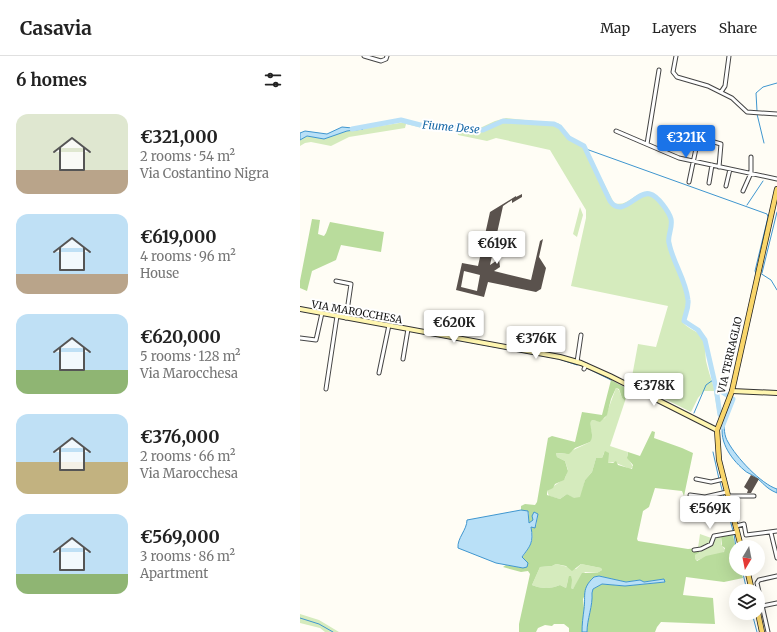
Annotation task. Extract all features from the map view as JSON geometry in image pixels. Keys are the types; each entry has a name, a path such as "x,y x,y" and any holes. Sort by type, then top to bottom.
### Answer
{"main road":[{"name":"VIA TERRAGLIO","path":"738,540 735,533 737,525 721,480 717,430 732,391 777,189"},
{"path":"760,620 763,631"}],"street":[{"path":"364,56 381,61 386,59 387,56"},
{"path":"676,56 673,72 678,77 708,86 721,92 732,98 747,112 777,114"},
{"path":"721,92 725,86 729,56"},
{"path":"647,144 660,70"},
{"path":"616,131 679,158 777,179"},
{"path":"689,182 698,139"},
{"path":"707,140 721,144 719,167"},
{"path":"743,191 751,173 751,157"},
{"path":"709,183 712,165"},
{"path":"726,186 730,169"},
{"path":"336,281 351,284 346,318"},
{"name":"VIA MAROCCHESA","path":"300,309 547,354 577,362 717,430"},
{"path":"300,338 316,340 322,314"},
{"path":"326,389 337,316"},
{"path":"379,373 389,325"},
{"path":"403,359 408,329"},
{"path":"577,362 581,335"},
{"path":"732,391 777,393"},
{"path":"696,479 711,482 721,480"},
{"path":"690,495 705,498 725,493 754,496"},
{"path":"737,525 744,524 746,535 771,533 777,531"},
{"path":"694,550 701,549 711,544 714,536 735,533"},
{"path":"771,533 777,558"},
{"path":"757,584 759,580 777,576"},
{"path":"765,605 777,603"},
{"path":"765,619 768,632"}],"green space":[{"path":"506,118 554,124 558,123 572,138 585,146 614,203 624,203 641,193 650,192 654,194 668,209 672,220 672,248 684,284 687,299 687,307 682,321 703,339 706,361 717,401 718,415 714,391 704,391 698,398 691,412 631,382 638,344 656,347 668,306 571,286 586,218 586,210 550,150 496,138 487,141 458,135 457,130 439,128 456,126 473,128 482,127"},
{"path":"406,122 425,128 436,128 427,129 406,124 405,128 349,137 331,146 311,142 300,146 300,140 307,136 324,139 347,131"},
{"path":"580,207 583,215 577,237 573,234"},
{"path":"312,219 320,220 318,234 324,236 330,222 384,232 381,252 341,245 336,260 312,271 307,291 300,288"},
{"path":"611,380 628,389 625,401 622,398 619,389 616,388 611,399 607,415 600,422 593,420 591,421 592,436 590,442 575,448 569,454 556,453 557,457 565,461 568,471 564,480 555,484 553,488 547,491 547,495 560,499 567,494 574,498 580,497 585,480 592,472 596,458 602,458 605,451 609,453 608,463 613,463 616,461 618,465 632,469 633,465 627,458 628,452 640,456 652,431 655,432 654,438 693,453 684,496 682,491 655,488 649,507 643,511 637,539 638,541 688,549 698,548 700,549 699,553 695,555 695,559 697,561 706,556 724,552 725,548 722,546 721,536 732,531 734,540 729,540 729,576 743,576 743,578 724,582 686,577 683,595 713,598 715,624 661,622 655,632 587,632 593,589 602,584 625,586 665,582 664,579 644,582 639,580 626,582 599,576 594,577 583,599 584,608 582,632 569,632 569,628 564,624 554,624 552,626 545,625 538,628 536,632 519,632 519,624 530,574 528,571 521,572 503,567 506,565 523,568 525,561 522,558 531,544 531,527 536,526 538,514 534,512 534,520 529,523 529,513 526,511 521,511 521,506 525,504 535,505 537,502 548,438 552,436 575,442 582,412 602,415","holes":["556,564 566,566 572,571 581,564 601,568 602,570 597,573 582,573 573,589 571,588 571,576 569,576 566,588 560,585 546,588 532,585 540,567 552,566"]},
{"path":"616,388 619,390 625,401 610,446 628,452 627,456 633,467 630,469 614,462 608,463 604,453 602,458 596,458 592,472 585,480 581,497 573,498 567,494 560,499 549,496 547,491 565,478 568,470 565,461 557,457 556,453 565,454 590,442 592,433 590,427 591,421 597,421 605,418"},
{"path":"700,534 714,539 721,536 721,544 725,550 722,554 709,556 695,561 695,555 699,553 700,549 698,548"},
{"path":"556,564 576,569 581,564 601,568 602,570 597,573 585,572 573,589 571,588 568,580 566,588 560,585 546,588 532,585 540,567 552,566"},
{"path":"300,614 319,620 339,632 325,632 320,628 300,623"}],"water":[{"path":"342,127 363,129 347,131 324,139 307,136 300,140 300,133 305,131 327,134"},
{"path":"724,420 724,431 732,448 757,476 764,482 777,489 777,493 745,471 734,460 726,448 722,434"},
{"path":"521,510 528,511 529,523 533,520 532,516 534,512 538,514 535,528 531,527 531,544 522,557 528,563 527,567 523,568 496,563 458,548 459,541 467,524 467,520"},
{"path":"599,576 626,582 640,580 644,582 664,579 665,582 625,586 602,584 593,589 587,632 582,632 585,592 587,585 594,577"}],"building":[{"path":"522,194 522,197 512,203 512,200 503,206 490,265 499,259 500,267 494,271 531,280 540,241 543,239 539,257 546,268 541,289 536,292 488,282 484,297 456,290 462,263 478,266 490,212","holes":["464,271 480,275 477,291 461,287"]},
{"path":"751,475 759,479 751,493 747,493 748,490 744,487"}],"waterway":[{"path":"757,111 756,93 763,87 777,83"},
{"path":"757,114 764,143"},
{"name":"Fiume Dese","path":"352,129 401,120 428,127 445,126 476,130 483,130 503,121 554,124 560,127 569,138 584,146 610,201 615,206 625,206 645,194 653,195 660,201 671,219 669,243 673,258 685,285 688,300 684,321 698,330 705,340 716,388 720,415"},
{"path":"586,149 767,214 768,217 755,271 756,273"},
{"path":"747,205 763,181"},
{"path":"762,273 777,212"},
{"path":"760,273 771,280 777,290"},
{"path":"300,311 311,313"},
{"path":"414,332 559,359 577,365"},
{"path":"587,368 611,380"},
{"path":"694,413 706,385 713,380"},
{"name":"Fiume Dese","path":"716,388 733,399 722,427"},
{"path":"713,452 719,479"},
{"path":"720,482 733,531"},
{"path":"734,534 735,540"},
{"path":"744,576 745,584"},
{"path":"300,618 319,624 333,632"},
{"path":"754,620 757,632"}]}
